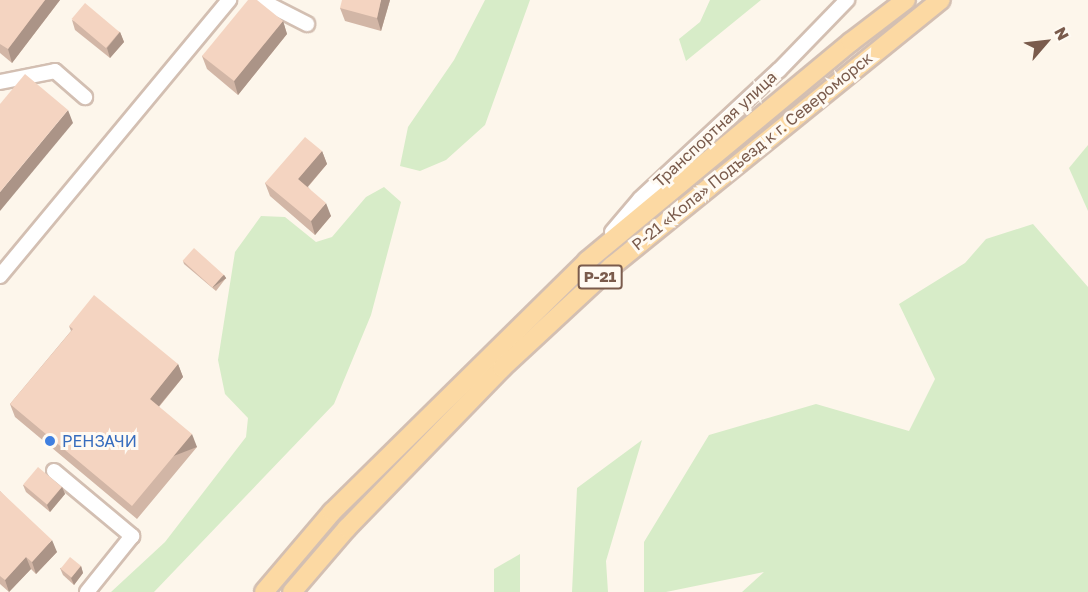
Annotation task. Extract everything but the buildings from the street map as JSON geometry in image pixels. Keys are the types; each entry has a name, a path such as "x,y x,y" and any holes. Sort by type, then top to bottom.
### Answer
{"main road":[{"name":"Р-21 «Кола» Подъезд к г. Североморск","path":"264,592 332,512 488,355 588,261 842,49 906,0"},
{"name":"Р-21 «Кола» Подъезд к г. Североморск","path":"292,592 347,528 502,369 612,266 941,0"}],"street":[{"path":"0,276 229,0"},
{"path":"260,0 307,24"},
{"name":"Транспортная улица","path":"588,261 640,199 779,70 847,0"},
{"path":"0,82 55,71 86,97"},
{"path":"54,471 132,536 87,592"}],"green space":[{"path":"485,0 530,0 485,125 446,160 420,171 400,166 408,127 454,60"},
{"path":"710,0 761,0 686,61 679,39 700,22"},
{"path":"1088,145 1088,211 1069,168"},
{"path":"384,187 401,202 371,315 334,404 154,592 111,592 165,542 246,437 248,418 225,394 218,360 235,252 261,216 285,217 316,242 332,237 366,197"},
{"path":"1033,224 1088,287 1088,592 742,592 764,572 666,592 644,592 644,542 709,435 816,404 909,431 935,379 899,304 965,263 986,239"},
{"path":"642,440 606,561 608,592 572,592 577,488"},
{"path":"520,554 520,592 494,592 494,569"}],"place":[{"name":"РЕНЗАЧИ","path":"50,441"}]}
